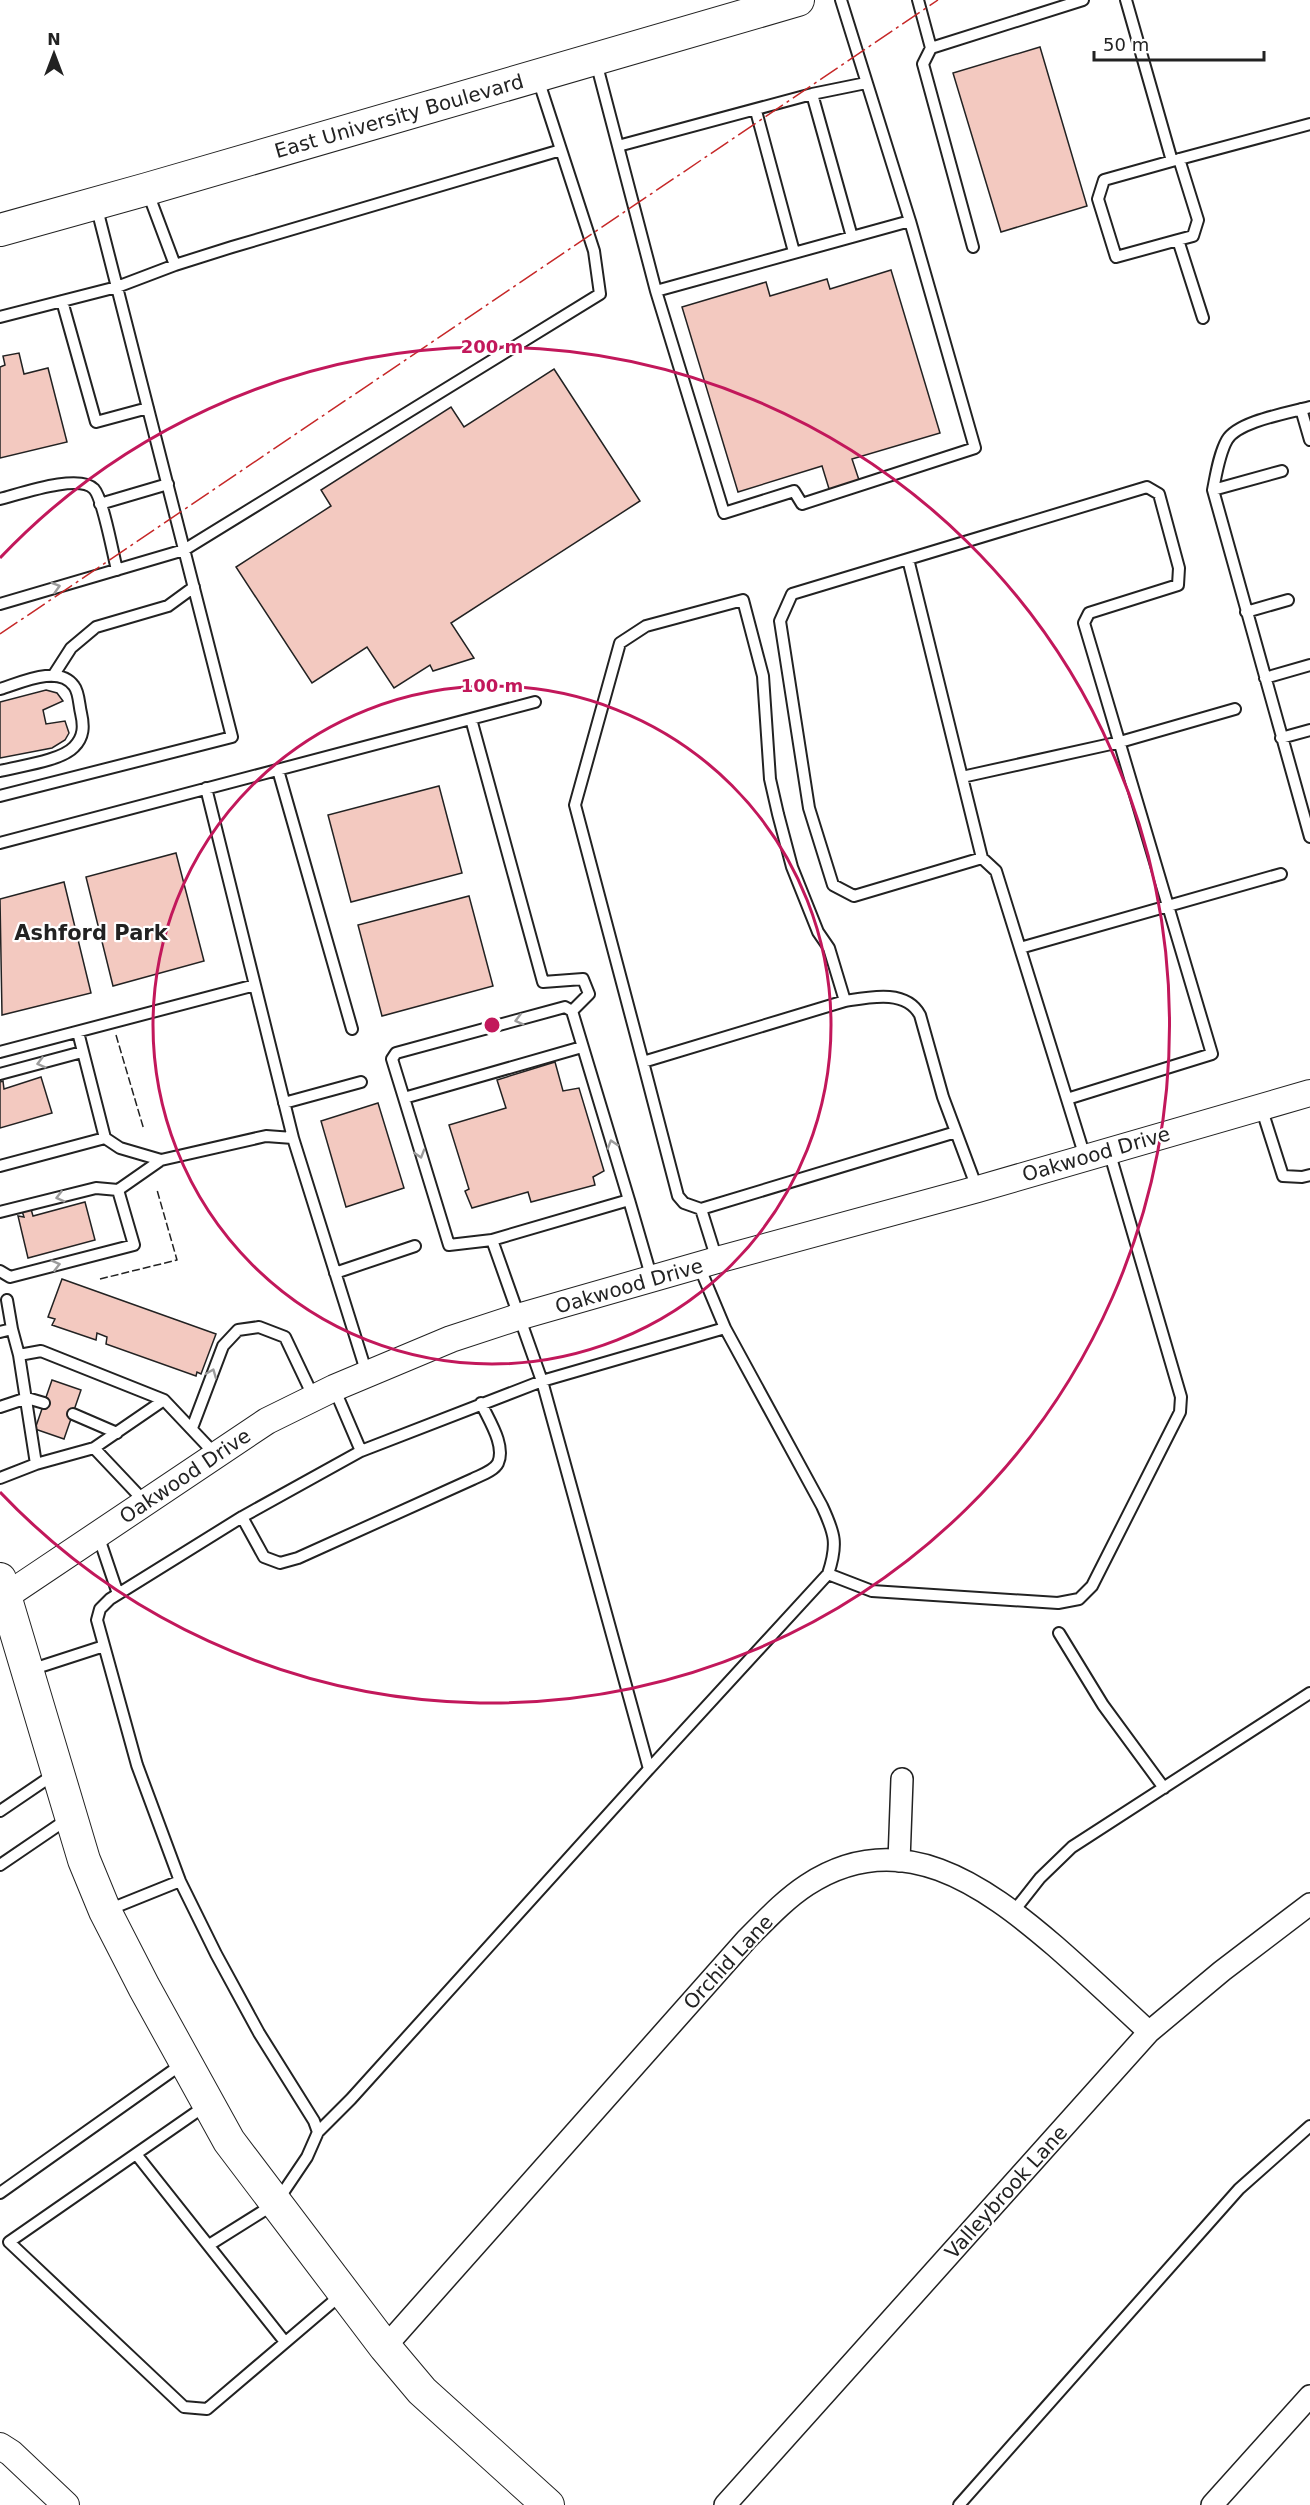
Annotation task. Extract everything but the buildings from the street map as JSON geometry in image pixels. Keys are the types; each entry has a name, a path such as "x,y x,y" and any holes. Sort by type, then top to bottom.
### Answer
{"main road":[{"name":"East University Boulevard","path":"0,230 798,0"},
{"path":"2,1591 70,1818 105,1911 229,2141 385,2347 422,2391 548,2505"}],"street":[{"name":"Oakwood Drive","path":"2,1591 98,1534 267,1421 324,1393 451,1339 518,1317 978,1189 1310,1093"},
{"path":"899,1861 902,1779"},
{"name":"Orchid Lane","path":"385,2347 746,1940 783,1904 807,1885 832,1872 859,1864 899,1861 946,1871 977,1886 1014,1911 1149,2032"},
{"name":"Valleybrook Lane","path":"725,2505 1149,2032 1222,1971 1310,1904"},
{"path":"1212,2505 1310,2396"},
{"path":"0,2446 11,2453 66,2505"}],"lane":[{"path":"595,59 656,291 724,513 794,491 802,504 975,448 910,221 841,0"},
{"path":"918,0 931,48 923,64 973,247"},
{"path":"931,48 1051,5 1083,0"},
{"path":"1126,0 1175,160 1198,220 1193,236 1116,257 1098,199 1104,180 1175,160 1310,124"},
{"path":"0,604 184,550 600,294 594,252 537,76"},
{"path":"618,146 756,111 812,94 866,83"},
{"path":"812,94 852,237"},
{"path":"756,111 794,252"},
{"path":"0,317 117,287 175,265 561,150"},
{"path":"147,189 175,265"},
{"path":"0,796 232,737 96,204"},
{"path":"656,291 910,221"},
{"path":"1178,240 1203,318"},
{"path":"62,301 96,422 148,408"},
{"path":"1310,441 1306,408 1267,418 1234,433 1226,442 1213,490 1310,837"},
{"path":"1213,490 1282,471"},
{"path":"0,499 65,483 85,483 95,490 117,570"},
{"path":"100,504 168,484"},
{"path":"982,858 854,896 833,885 809,808 780,621 792,594 1147,487 1159,494 1179,568 1178,585 1089,613 1084,623 1212,1054 1067,1099"},
{"path":"828,1574 872,1591 1058,1603 1079,1599 1092,1586 1180,1412 1181,1397 1097,1154 1067,1099 996,872 982,858 908,559"},
{"path":"53,676 71,648 96,627 120,618 168,606 194,587"},
{"path":"845,1001 829,948 818,932 792,867 778,814 770,779 763,676 743,600 646,626 620,643 575,805 678,1196 684,1203 701,1209 956,1132"},
{"path":"1246,612 1288,600"},
{"path":"1265,678 1310,665"},
{"path":"0,689 34,678 53,676 65,678 75,687 84,726 82,736 75,747 65,755 0,771"},
{"path":"0,843 535,702"},
{"path":"962,777 1120,742 1235,709"},
{"path":"471,719 543,982 583,979 589,994 572,1011"},
{"path":"1281,738 1310,730"},
{"path":"278,770 352,1029"},
{"path":"206,788 293,1137 367,1374"},
{"path":"1298,798 1310,795"},
{"path":"1020,948 1281,874"},
{"path":"0,1052 255,985"},
{"path":"643,1062 845,1001 868,997 892,997 906,1000 914,1005 920,1015 943,1097 978,1189"},
{"path":"629,1200 492,1240 454,1246 447,1242 392,1059 396,1053 565,1007 572,1011 582,1047 629,1200 652,1279"},
{"path":"78,1032 105,1137 120,1148 161,1160"},
{"path":"404,1098 582,1047"},
{"path":"0,1074 82,1052"},
{"path":"284,1103 361,1082"},
{"path":"1261,1107 1283,1176 1310,1175"},
{"path":"0,1212 96,1188 118,1190 161,1160 266,1136 293,1137"},
{"path":"0,1166 105,1137"},
{"path":"0,1271 10,1277 134,1245 118,1190"},
{"path":"209,2245 276,2203 307,2157 318,2133 828,1574 835,1553 834,1532 725,1328 708,1263 701,1209"},
{"path":"492,1240 542,1381 649,1769"},
{"path":"335,1273 416,1246"},
{"path":"7,1300 27,1398 36,1464"},
{"path":"192,1428 223,1346 238,1330 259,1327 285,1337 361,1451"},
{"path":"318,2133 314,2121 259,2033 221,1964 180,1881 137,1765 97,1620 100,1610 118,1594 242,1517 361,1451 542,1381 725,1328"},
{"path":"0,1332 12,1329"},
{"path":"19,1355 41,1351 164,1400 216,1455"},
{"path":"0,1407 27,1398 44,1403"},
{"path":"0,1478 36,1464 94,1448 164,1400"},
{"path":"242,1517 264,1557 280,1563 298,1558 474,1479 491,1470 498,1463 500,1447 481,1403"},
{"path":"73,1414 117,1433"},
{"path":"94,1448 145,1502"},
{"path":"98,1534 118,1594"},
{"path":"1059,1633 1103,1705 1164,1788"},
{"path":"27,1671 104,1646"},
{"path":"1014,1911 1040,1878 1072,1847 1310,1693"},
{"path":"0,1811 56,1773"},
{"path":"0,1865 70,1818"},
{"path":"105,1911 180,1881"},
{"path":"0,2193 185,2062"},
{"path":"208,2104 136,2154 4,2239 184,2407 207,2409 343,2292"},
{"path":"959,2505 1239,2189 1310,2126"},
{"path":"136,2154 285,2342"}],"fence":[{"path":"116,1035 144,1130"},
{"path":"100,1279 177,1260 157,1190"}],"power":[{"path":"0,634 938,0"}],"district":[{"name":"Ashford Park","path":"91,933"}]}
